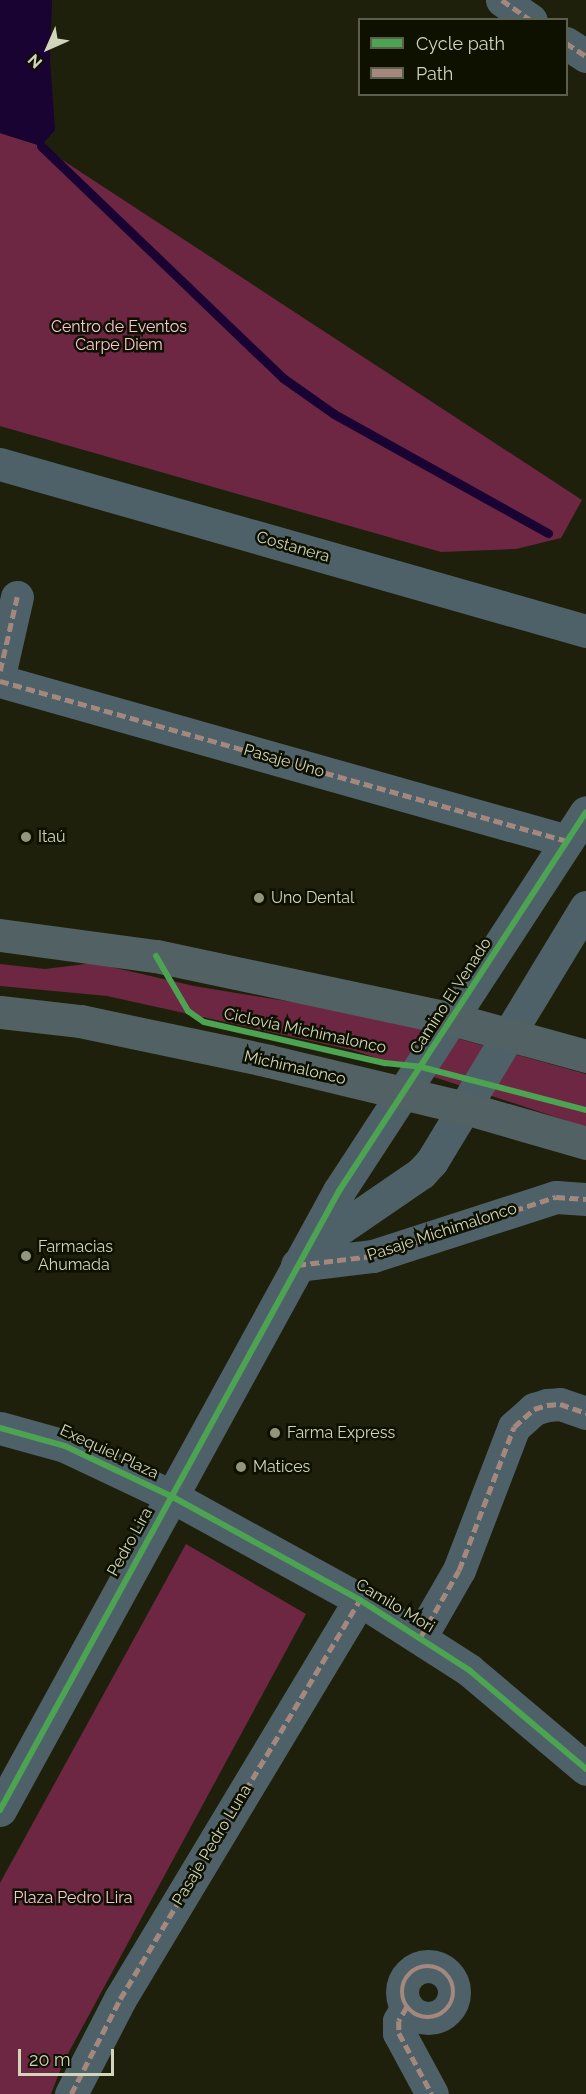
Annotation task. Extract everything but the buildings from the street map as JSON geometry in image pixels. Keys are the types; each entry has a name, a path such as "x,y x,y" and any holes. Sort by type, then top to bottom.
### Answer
{"main road":[{"path":"0,935 156,956 452,1019 586,1056"},
{"name":"Michimalonco","path":"0,1012 80,1021 152,1035 465,1108 586,1143"}],"street":[{"path":"502,0 528,18"},
{"path":"568,44 586,56"},
{"name":"Costanera","path":"0,464 586,631"},
{"path":"0,671 17,597"},
{"name":"Pasaje Uno","path":"0,681 567,842"},
{"name":"Camino El Venado","path":"299,1261 339,1191 586,812"},
{"path":"299,1261 421,1173 444,1145 586,907"},
{"name":"Pasaje Michimalonco","path":"299,1261 373,1256 556,1197 586,1199"},
{"name":"Pedro Lira","path":"0,1810 299,1261"},
{"path":"421,1636 467,1552 514,1426 534,1409 547,1405 560,1404 586,1413"},
{"name":"Exequiel Plaza","path":"0,1428 65,1446 171,1496"},
{"name":"Camilo Mori","path":"171,1496 421,1636 512,1703 586,1769"},
{"name":"Pasaje Pedro Luna","path":"71,2094 120,1999 360,1600"},
{"path":"406,2007 399,2021 399,2032 432,2094"}],"green space":[{"name":"Centro de Eventos Carpe Diem","path":"0,133 41,146 582,500 561,538 516,549 441,552 0,426"},
{"path":"94,963 194,986 377,1016 586,1074 586,1127 352,1050 107,996 0,986 0,964 45,969"},
{"name":"Plaza Pedro Lira","path":"186,1544 306,1614 63,2063 51,2094 0,2094 0,1883"}],"shaded area":[{"path":"0,0 52,0 50,59 55,130 41,146 0,133"}],"waterway":[{"path":"41,146 283,378 334,414 548,533"}],"marked path":[{"path":"502,0 528,18"},
{"path":"568,44 586,56"},
{"path":"0,671 17,597"},
{"path":"0,681 567,841"},
{"path":"297,1265 373,1256 556,1197 586,1199"},
{"path":"421,1636 459,1570 514,1427 534,1409 547,1405 560,1404 586,1413"},
{"path":"71,2094 120,1999 360,1600"},
{"path":"423,1966 433,1966 443,1970 450,1977 454,1992 450,2007 443,2014 433,2018 423,2018 413,2014 406,2007 402,1997 402,1987 406,1977 413,1970 423,1966"},
{"path":"407,2007 399,2021 399,2033 432,2094"}],"cycle path":[{"path":"0,1810 339,1191 586,812"},
{"name":"Ciclovía Michimalonco","path":"156,956 188,1011 204,1022 385,1063 421,1067 586,1110"},
{"path":"0,1428 65,1446 171,1496 360,1600 469,1670 586,1769"}],"place":[{"name":"Itaú","path":"26,837"},
{"name":"Uno Dental","path":"259,898"},
{"name":"Farmacias Ahumada","path":"26,1256"},
{"name":"Farma Express","path":"275,1433"},
{"name":"Matices","path":"241,1467"}]}
